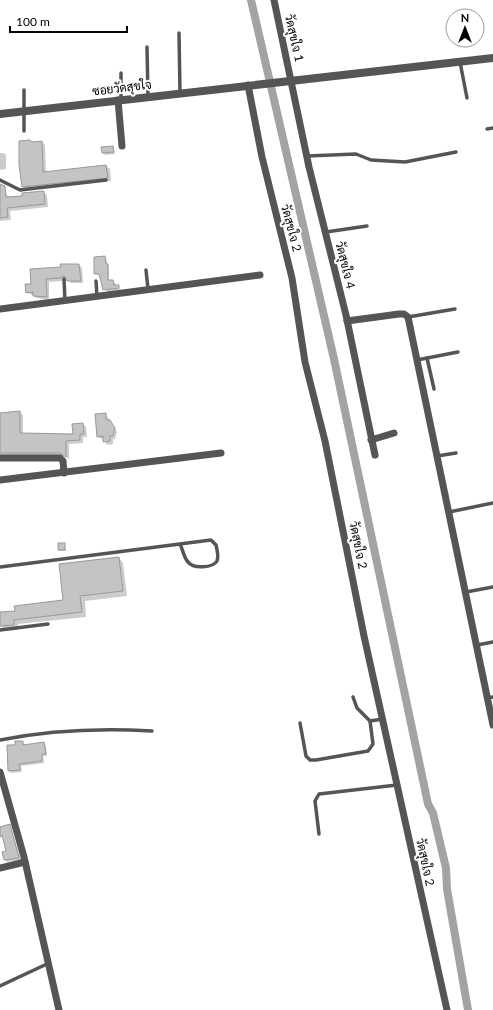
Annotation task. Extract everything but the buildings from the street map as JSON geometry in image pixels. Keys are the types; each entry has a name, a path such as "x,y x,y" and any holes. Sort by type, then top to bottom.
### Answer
{"street":[{"name":"วัดสุขใจ 1","path":"274,0 292,80"},
{"path":"292,80 493,58"},
{"name":"ซอยวัดสุขใจ","path":"0,114 292,80"},
{"name":"วัดสุขใจ 4","path":"292,80 307,156 347,321 375,456"},
{"name":"วัดสุขใจ 2","path":"248,85 262,157 292,278 305,362 325,441 397,785 447,1010"},
{"path":"120,100 122,146"},
{"path":"0,309 148,289 260,276"},
{"path":"347,321 399,314 404,314 408,317 477,645 490,697 493,725"},
{"path":"371,440 394,433"},
{"path":"0,480 220,453"},
{"path":"0,458 60,458 63,461 64,473"},
{"path":"0,772 25,862 59,1010"},
{"path":"0,868 25,862"}],"lane":[{"path":"179,33 180,93"},
{"path":"147,47 148,96"},
{"path":"460,62 466,98"},
{"path":"120,100 121,73"},
{"path":"24,90 24,131"},
{"path":"487,129 493,128"},
{"path":"307,156 356,154 371,160 405,162 456,152"},
{"path":"0,180 20,190 106,180"},
{"path":"326,232 367,226"},
{"path":"146,270 148,289"},
{"path":"64,279 65,300"},
{"path":"96,281 97,296"},
{"path":"408,317 455,308"},
{"path":"416,360 458,352"},
{"path":"427,358 434,389"},
{"path":"437,456 456,452"},
{"path":"449,512 493,503"},
{"path":"0,567 211,540 216,545 218,558 216,563 212,566 192,565 188,562 180,544"},
{"path":"466,592 493,587"},
{"path":"0,630 48,624"},
{"path":"477,645 493,642"},
{"path":"300,723 306,756 310,760 368,750 372,744 370,721 357,708 353,697"},
{"path":"370,721 383,719"},
{"path":"0,740 18,736 86,729 152,731"},
{"path":"319,834 315,801 319,794 397,785"},
{"path":"0,986 49,963"}],"waterway":[{"path":"251,0 334,359 428,804 433,813 446,868 447,889 468,1010"}]}
